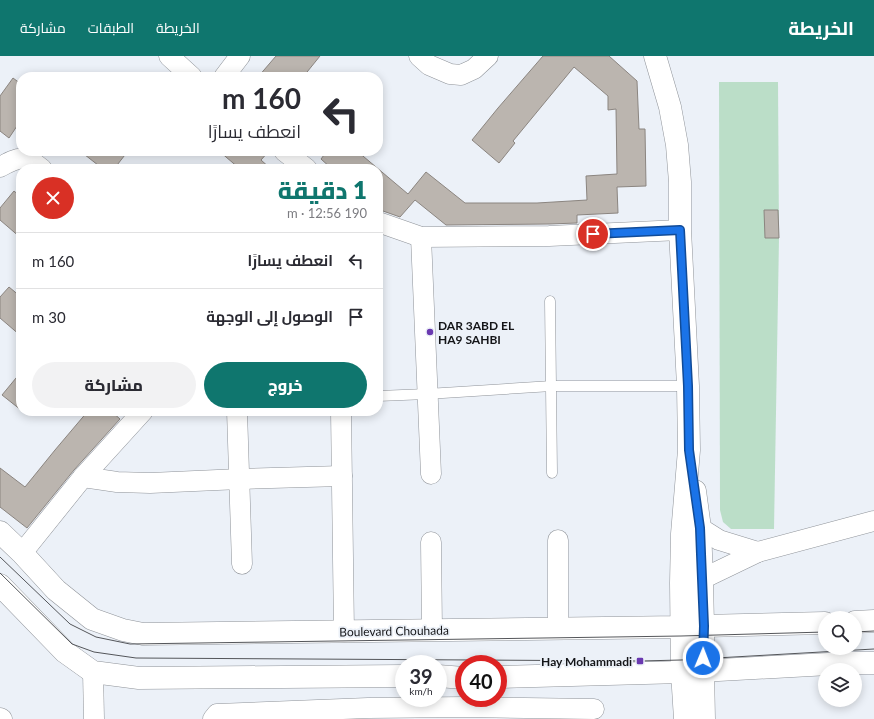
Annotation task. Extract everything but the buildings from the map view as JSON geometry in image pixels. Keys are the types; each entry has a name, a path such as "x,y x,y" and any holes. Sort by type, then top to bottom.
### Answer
{"street":[{"path":"228,72 240,56"},
{"path":"419,56 429,65 450,74 462,75 474,69 488,56"},
{"path":"655,56 670,107 677,145 680,182 680,230 688,386 689,450 682,534 680,627 704,719"},
{"path":"290,156 301,164"},
{"path":"0,167 20,158 26,159 34,164"},
{"path":"383,225 421,237 549,236 680,230"},
{"path":"421,237 431,474"},
{"path":"22,553 83,477 138,416"},
{"path":"237,416 242,564"},
{"path":"341,416 344,632"},
{"path":"685,719 692,671 704,626 700,528 689,450"},
{"path":"83,477 117,482 150,483 342,476"},
{"path":"702,579 758,552 874,521"},
{"path":"700,528 719,540 758,552"},
{"name":"Boulevard Chouhada","path":"0,532 22,553 56,590 92,619 122,630 143,634 680,627 818,623"},
{"path":"558,540 558,628"},
{"path":"431,542 432,630"},
{"path":"1,589 65,652 93,672 138,678 395,676"},
{"path":"862,622 874,622"},
{"path":"507,677 692,671 839,663 874,663"},
{"path":"93,672 94,719"},
{"path":"213,719 217,714 367,713 465,708 594,709"}],"lane":[{"path":"550,301 552,473"},
{"path":"383,396 552,386 688,386"}],"green space":[{"path":"719,82 778,82 779,238 774,529 731,529 723,522 720,510"}],"tram line":[{"path":"0,557 70,624 96,637 130,644 681,636 818,632"},
{"path":"0,573 72,644 94,652 136,658 640,661 874,649"},
{"path":"862,632 874,631"}],"place":[{"name":"DAR 3ABD EL HA9 SAHBI","path":"430,332"},
{"name":"Hay Mohammadi","path":"640,661"}],"route":[{"path":"593,234 680,230 688,386 689,450 700,528 704,626 703,658"}]}
